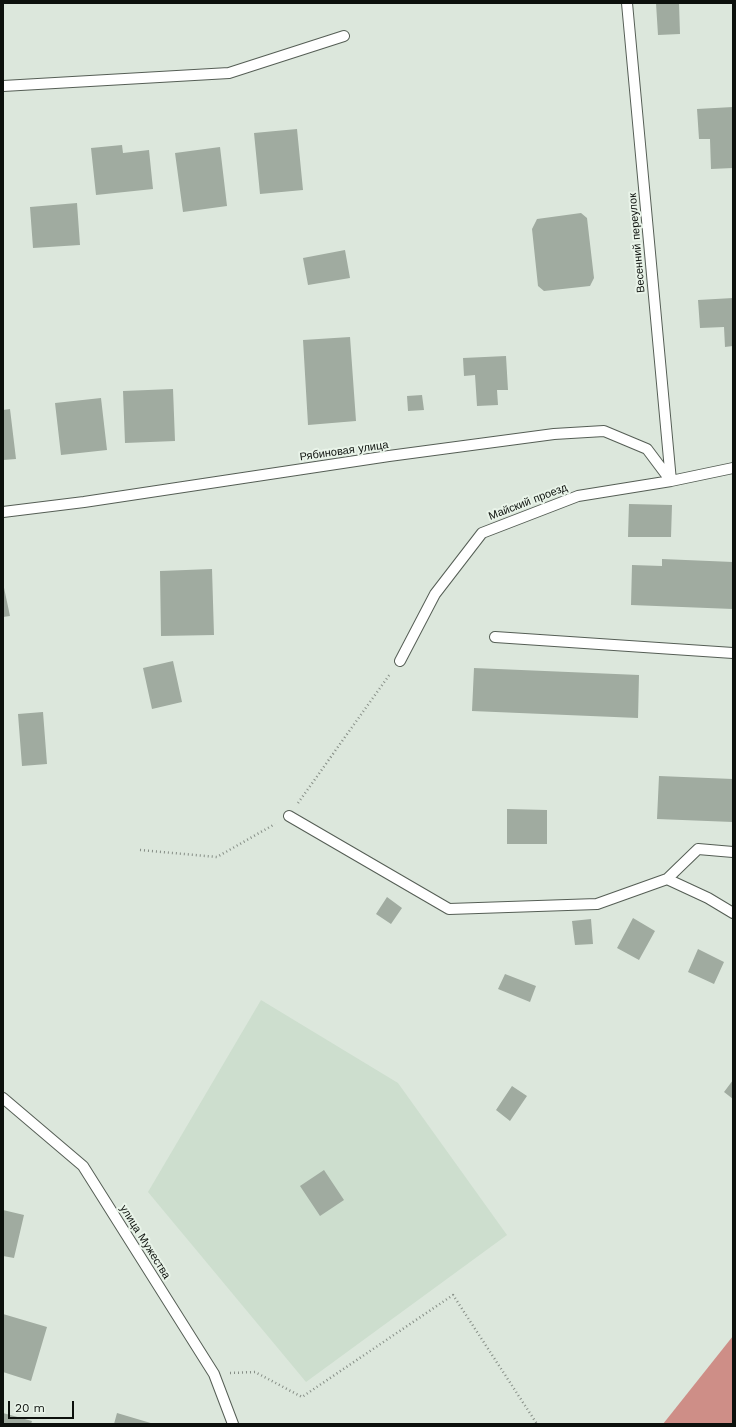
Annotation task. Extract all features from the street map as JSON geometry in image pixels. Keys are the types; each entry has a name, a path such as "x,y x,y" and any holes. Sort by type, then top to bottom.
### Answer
{"lane":[{"name":"Весенний переулок","path":"627,3 671,481"},
{"path":"3,86 229,73 344,36"},
{"name":"Рябиновая улица","path":"3,512 84,502 389,456 554,434 604,431 647,449 671,481"},
{"name":"Майский проезд","path":"400,661 435,594 482,533 578,496 671,481 733,468"},
{"path":"495,637 733,653"},
{"path":"289,816 449,909 597,904 667,879 698,849 733,852"},
{"path":"667,879 708,898 733,914"},
{"name":"улица Мужества","path":"3,1098 83,1166 214,1374 233,1424"}],"path":[{"path":"140,850 217,857 289,816 400,661"},
{"path":"214,1374 255,1372 302,1397 453,1295 537,1424"}],"shaded area":[{"path":"261,1000 398,1083 507,1235 306,1382 148,1192"},
{"path":"733,1336 733,1424 663,1424"}],"building":[{"path":"656,3 679,3 680,34 658,35"},
{"path":"733,107 733,168 711,169 710,139 699,139 697,109"},
{"path":"297,129 303,190 260,194 254,133"},
{"path":"122,145 123,153 149,150 153,189 96,195 91,148"},
{"path":"220,147 227,206 183,212 175,153"},
{"path":"77,203 80,245 33,248 30,207"},
{"path":"581,213 587,218 594,278 590,286 544,291 538,286 532,229 537,219"},
{"path":"345,250 350,278 308,285 303,258"},
{"path":"733,298 733,346 725,347 724,327 700,328 698,300"},
{"path":"350,337 356,421 308,425 303,340"},
{"path":"506,356 508,390 497,390 498,405 477,406 475,375 464,376 463,358"},
{"path":"173,389 175,441 125,443 123,391"},
{"path":"422,395 424,410 408,411 407,396"},
{"path":"101,398 107,450 61,455 55,403"},
{"path":"10,409 16,459 3,460 3,410"},
{"path":"629,504 672,505 671,537 628,537"},
{"path":"662,559 733,562 733,609 631,605 632,565 662,566"},
{"path":"212,569 214,635 161,636 160,571"},
{"path":"3,583 10,616 3,617"},
{"path":"173,661 182,702 152,709 143,668"},
{"path":"474,668 639,675 638,718 472,711"},
{"path":"43,712 47,764 22,766 18,714"},
{"path":"659,776 733,779 733,822 657,819"},
{"path":"507,809 547,810 547,844 507,844"},
{"path":"387,897 402,908 391,924 376,914"},
{"path":"633,918 655,931 639,960 617,948"},
{"path":"591,919 593,944 575,945 572,921"},
{"path":"698,949 724,962 714,984 688,972"},
{"path":"505,974 536,986 530,1002 498,989"},
{"path":"733,1080 733,1099 724,1092"},
{"path":"512,1086 527,1096 510,1121 496,1110"},
{"path":"324,1170 344,1200 320,1216 300,1186"},
{"path":"3,1210 24,1215 14,1258 3,1256"},
{"path":"3,1314 47,1327 31,1381 3,1372"},
{"path":"3,1413 32,1421 31,1424 3,1424"},
{"path":"117,1413 154,1424 114,1424"}]}
